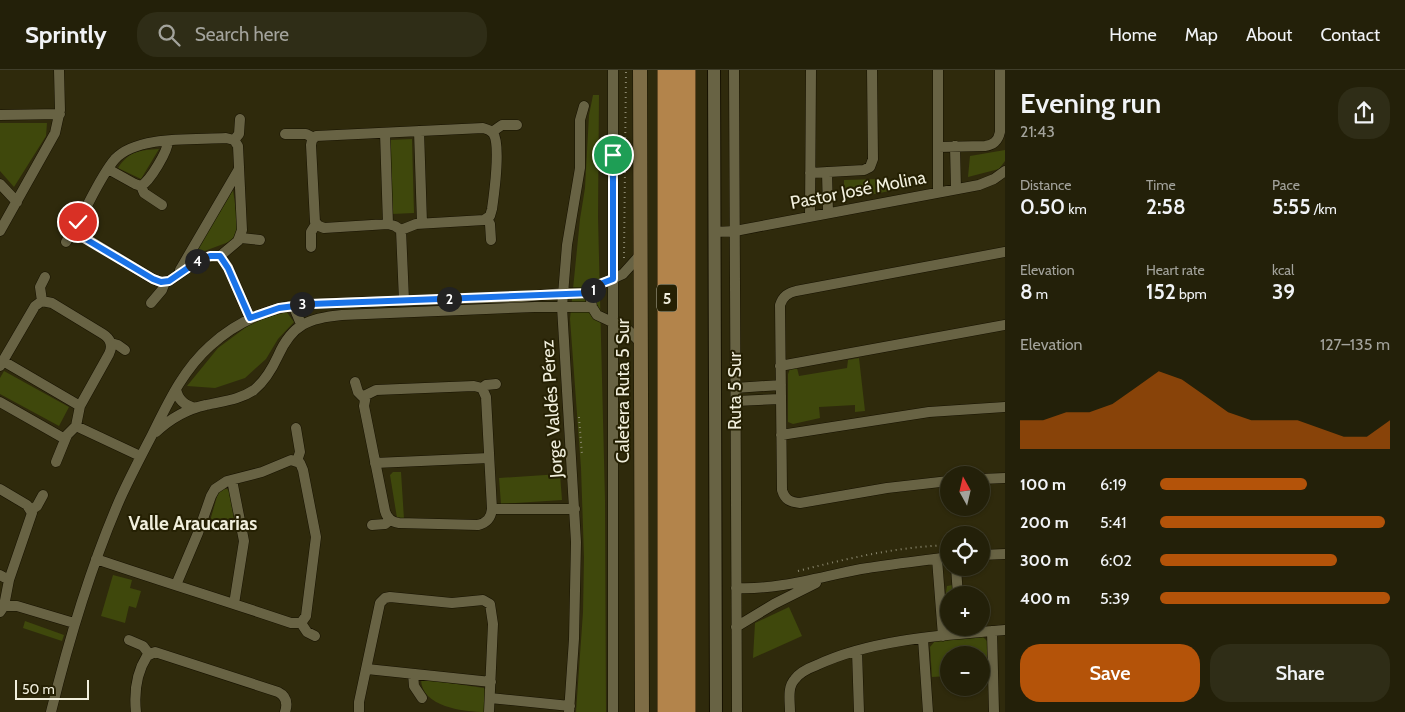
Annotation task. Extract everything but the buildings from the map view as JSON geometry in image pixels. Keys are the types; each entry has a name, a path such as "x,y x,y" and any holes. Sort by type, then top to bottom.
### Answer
{"highway":[{"name":"5","path":"666,712 667,70"},
{"name":"5","path":"686,70 686,712"}],"main road":[{"name":"Caletera Ruta 5 Sur","path":"640,70 642,712"}],"street":[{"path":"0,231 52,141 58,126 60,114 59,70"},
{"path":"613,70 613,712"},
{"path":"714,70 716,712"},
{"name":"Ruta 5 Sur","path":"734,70 737,712"},
{"path":"810,70 810,216"},
{"path":"810,173 864,170 870,167 873,159 872,70"},
{"path":"938,70 938,192"},
{"path":"938,147 985,146 996,142 1000,132 1000,70"},
{"name":"Jorge Valdés Pérez","path":"570,709 576,598 575,509 562,307 570,217 580,168 580,120 584,106"},
{"path":"0,115 60,114"},
{"path":"234,140 239,134 240,120"},
{"path":"492,132 502,126 517,125"},
{"path":"400,230 410,225 422,223 481,221 487,218 491,213 496,176 496,141 492,132 483,128 321,135 314,138 311,142 313,216 316,224 324,228 388,224 400,230 404,300"},
{"path":"419,131 422,223"},
{"path":"386,132 388,224"},
{"path":"285,134 306,134 314,138"},
{"path":"193,258 220,256 240,238 242,230 240,168 238,146 234,140 226,138 168,141 134,146 121,154 108,169 80,219 78,229 84,238 153,279 165,282 178,274 193,258 240,168"},
{"path":"141,186 146,182 166,150 168,141"},
{"path":"955,146 956,189"},
{"path":"108,169 141,186 144,193 162,205"},
{"name":"Pastor José Molina","path":"714,232 735,231 956,189 987,182 1005,171"},
{"path":"828,172 828,212"},
{"path":"0,184 17,202"},
{"path":"229,187 235,187 241,192"},
{"path":"487,218 490,224 491,240"},
{"path":"311,247 312,232 316,224"},
{"path":"66,242 72,232 78,229"},
{"path":"240,238 260,240"},
{"path":"940,482 887,488 800,503 792,502 784,497 782,490 780,399 780,305 782,299 790,293 1005,252"},
{"path":"641,254 629,269 613,279 600,284 592,293 592,307 601,318 627,329 641,343"},
{"path":"220,256 228,268 250,318"},
{"path":"42,301 40,287 45,277"},
{"path":"151,303 162,290 165,282"},
{"path":"51,712 74,623 119,500 176,389 192,366 209,347 231,329 264,312 293,305 592,293"},
{"path":"466,298 467,310"},
{"path":"80,406 2,364 35,306 42,301 49,301 103,334 111,343 125,350"},
{"path":"293,305 301,324"},
{"path":"151,436 172,420 196,408 236,399 255,389 266,378 288,337 301,324 312,319 330,316 467,310 592,307"},
{"path":"780,366 1005,325"},
{"path":"56,462 65,439 76,426 80,406 109,354 111,343"},
{"path":"355,382 358,392 364,398"},
{"path":"482,388 486,397 492,509 488,520 478,525 399,523 390,520 386,515 364,398 369,392 376,390 474,386 482,388 486,385 496,384"},
{"path":"735,388 781,385"},
{"path":"176,389 179,398 184,404 196,408"},
{"path":"736,401 780,399"},
{"path":"0,402 65,439"},
{"path":"781,435 929,412 1005,407"},
{"path":"76,426 140,456"},
{"path":"296,428 300,452 297,461"},
{"path":"375,463 489,458"},
{"path":"176,585 213,492 222,483 262,472 291,460 297,461 303,470 316,537 306,616 301,623"},
{"path":"990,479 1005,478"},
{"path":"232,480 244,541 234,604"},
{"path":"0,489 28,505 31,510 31,518 4,577 2,609 17,606 74,623"},
{"path":"31,510 37,506 43,495"},
{"path":"492,509 575,509"},
{"path":"372,525 385,524 390,520"},
{"path":"990,555 1005,554"},
{"path":"96,559 291,623 301,623"},
{"path":"937,559 940,598"},
{"path":"736,588 778,586 861,570 940,559"},
{"path":"736,627 799,591 831,576"},
{"path":"358,712 380,603 385,598 390,597 452,603 483,600 490,604 493,614 489,712"},
{"path":"301,623 307,632 314,636"},
{"path":"994,712 992,631 1005,630"},
{"path":"790,712 790,687 795,678 822,663 857,651 943,636"},
{"path":"923,639 928,712"},
{"path":"129,640 143,646 149,654"},
{"path":"857,651 859,712"},
{"path":"136,712 138,680 144,660 152,652 278,692 286,701 285,712"},
{"path":"367,669 491,682"},
{"path":"413,674 414,686 422,698"},
{"path":"55,697 56,712"},
{"path":"490,698 570,709"}],"path":[{"path":"796,572 868,554 940,546"}],"green space":[{"path":"593,95 599,95 598,217 605,500 606,712 576,712 583,612 584,557 581,468 570,319 585,188 589,115"},
{"path":"0,123 47,123 46,136 14,187 0,171"},
{"path":"412,139 414,213 392,214 390,140"},
{"path":"159,149 141,179 118,168 126,158 136,152"},
{"path":"1005,150 1005,161 999,169 968,177 970,156"},
{"path":"879,179 879,188 910,187 844,200 844,180"},
{"path":"233,190 238,226 234,240 194,255"},
{"path":"286,311 294,322 278,339 266,359 245,378 215,388 187,386 218,348 253,322"},
{"path":"859,358 865,411 855,412 855,405 819,407 820,418 793,424 788,422 788,374 790,369 797,368 799,376 847,368 848,360"},
{"path":"4,371 69,407 59,426 0,394 0,378"},
{"path":"393,472 401,472 404,519 397,518 390,475"},
{"path":"560,474 562,500 501,504 499,478"},
{"path":"222,489 227,489 231,492 236,529 210,521 218,493"},
{"path":"113,575 132,580 130,588 141,591 136,608 129,606 125,623 101,616"},
{"path":"789,607 802,636 753,658 755,623"},
{"path":"25,621 64,635 62,641 23,628"},
{"path":"983,637 987,641 987,646 940,646 940,677 932,677 930,647 935,641"},
{"path":"421,679 484,688 488,694 485,712 456,709 436,702 428,696 423,688"}],"district":[{"name":"Valle Araucarias","path":"193,523"}],"route":[{"path":"78,222 78,229 84,238 161,282 169,281 198,261 210,256 220,256 228,268 250,318 264,312 293,305 592,293 600,284 613,279 613,155"}]}
